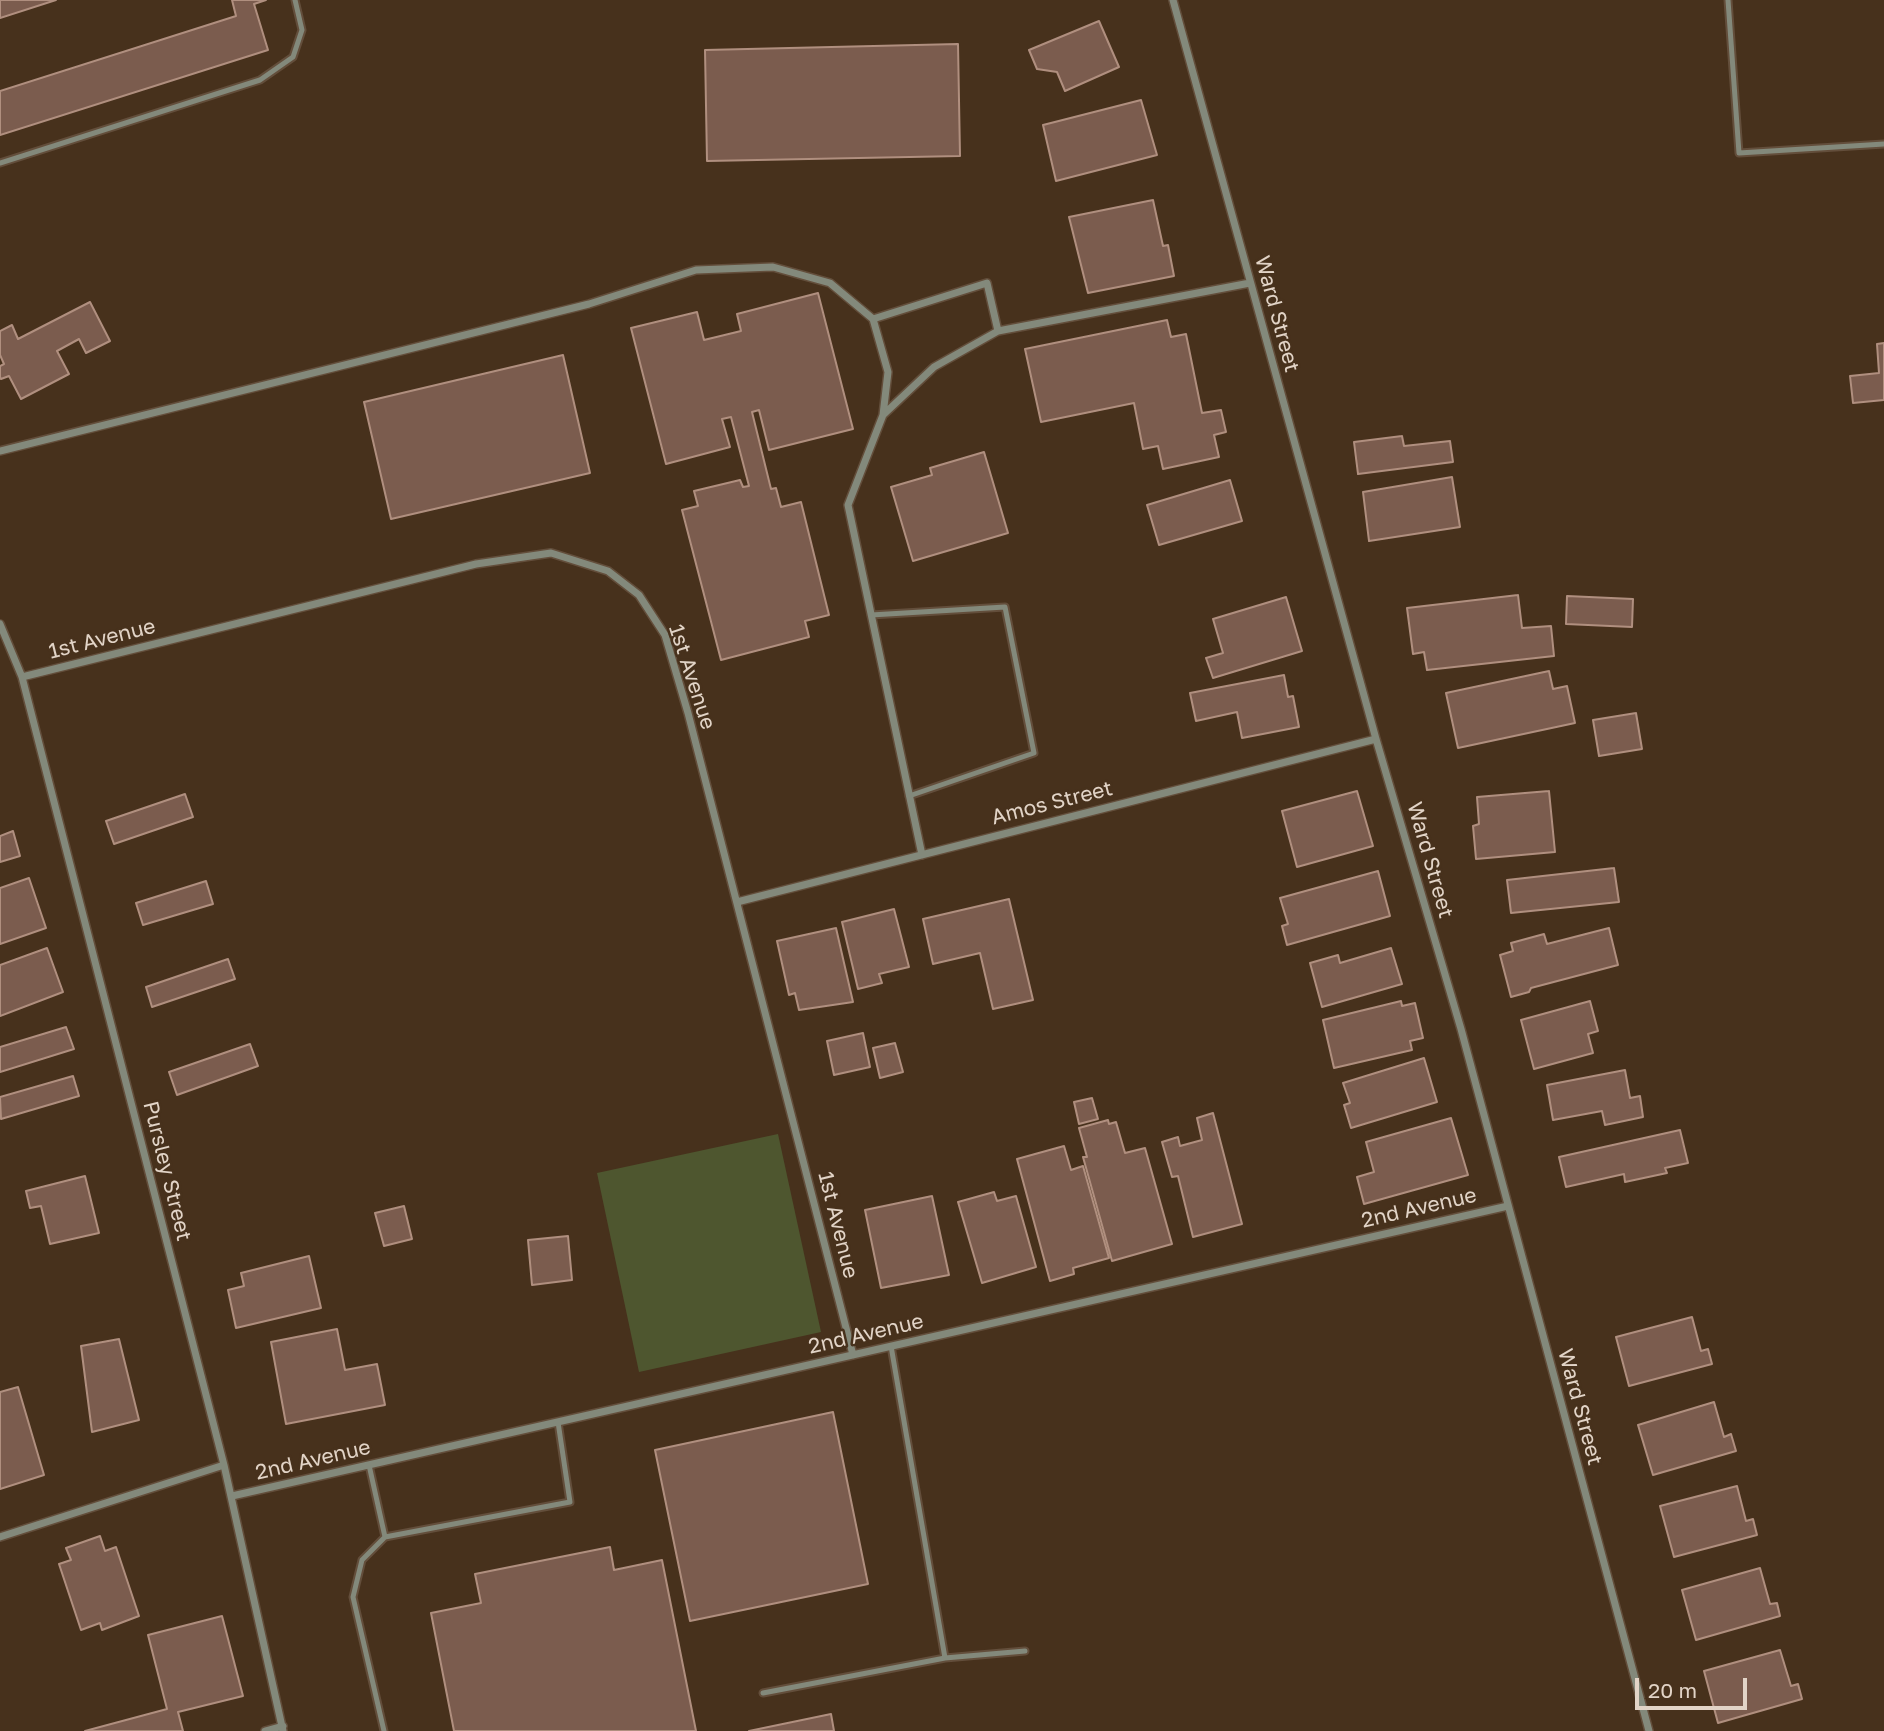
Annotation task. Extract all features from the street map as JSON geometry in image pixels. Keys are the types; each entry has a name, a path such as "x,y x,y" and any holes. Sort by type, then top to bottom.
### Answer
{"street":[{"name":"Ward Street","path":"1173,0 1376,739 1461,1029 1649,1731"},
{"path":"0,452 589,303 696,270 773,267 830,283 873,319 888,372 883,415 848,506 922,855"},
{"path":"873,319 987,283 998,331"},
{"path":"883,415 934,368 998,331 1250,283"},
{"name":"1st Avenue","path":"22,677 476,564 551,553 608,570 639,595 665,635 737,901 853,1355"},
{"name":"Pursley Street","path":"0,624 22,677 232,1496 283,1729"},
{"path":"0,654 11,650"},
{"name":"Amos Street","path":"737,901 1376,739"},
{"name":"2nd Avenue","path":"232,1496 1508,1206"},
{"name":"2nd Avenue","path":"0,1537 224,1465"},
{"path":"265,1731 283,1729"}],"lane":[{"path":"0,163 260,80 293,57 302,30 295,0"},
{"path":"1728,0 1739,153 1884,144"},
{"path":"871,615 1005,607 1034,753 909,796"},
{"path":"891,1346 944,1658"},
{"path":"384,1731 353,1597 362,1560 385,1537 570,1502 558,1422"},
{"path":"369,1465 385,1537"},
{"path":"763,1693 944,1658 1025,1651"}],"green space":[{"path":"778,1134 821,1332 639,1372 597,1173"}],"building":[{"path":"0,0 56,0 0,18"},
{"path":"232,0 266,0 254,4 268,50 0,135 0,91 236,16"},
{"path":"1099,21 1119,67 1065,91 1057,72 1037,69 1029,50"},
{"path":"958,44 960,156 707,161 705,50"},
{"path":"1141,100 1157,155 1056,181 1043,125"},
{"path":"1153,200 1163,246 1168,245 1174,276 1088,293 1069,217"},
{"path":"818,293 853,429 769,450 759,410 752,412 771,489 776,488 781,507 801,502 829,615 805,621 809,637 721,660 682,510 698,506 694,491 740,480 743,487 749,486 731,417 722,419 730,447 666,464 631,328 697,312 704,340 741,331 737,314"},
{"path":"90,302 110,341 86,353 79,339 57,351 69,374 21,399 9,376 0,377 0,366 4,364 0,355 0,331 12,325 18,339"},
{"path":"1167,320 1171,337 1186,334 1202,413 1221,410 1226,432 1214,435 1219,457 1163,469 1158,446 1143,449 1134,403 1041,422 1025,349"},
{"path":"1884,343 1884,400 1853,403 1850,376 1879,373 1877,344"},
{"path":"563,355 590,473 391,519 364,402"},
{"path":"1402,436 1404,446 1450,441 1453,462 1358,474 1354,442"},
{"path":"984,452 1008,533 913,561 891,487 932,475 930,468"},
{"path":"1452,477 1460,527 1369,541 1363,492"},
{"path":"1230,480 1242,521 1159,545 1147,505"},
{"path":"1518,595 1522,628 1551,626 1554,656 1427,670 1424,652 1413,654 1407,608"},
{"path":"1567,596 1633,599 1632,627 1566,624"},
{"path":"1286,597 1302,651 1213,678 1206,658 1223,653 1213,619"},
{"path":"1549,671 1553,689 1567,686 1575,723 1458,748 1446,693"},
{"path":"1284,675 1288,697 1293,696 1299,727 1242,738 1237,712 1196,721 1190,693"},
{"path":"1636,713 1642,749 1599,756 1593,720"},
{"path":"1357,791 1373,846 1297,867 1282,811"},
{"path":"1549,791 1555,852 1476,859 1473,826 1479,824 1477,797"},
{"path":"185,794 193,817 114,844 106,821"},
{"path":"13,831 20,856 0,862 0,836"},
{"path":"1614,868 1619,902 1511,913 1507,880"},
{"path":"1378,871 1390,916 1287,945 1282,926 1288,924 1280,898"},
{"path":"29,878 46,928 0,944 0,888"},
{"path":"206,881 213,904 143,925 136,903"},
{"path":"1009,899 1033,1000 993,1009 980,953 933,964 923,919"},
{"path":"894,909 909,967 879,974 882,983 858,989 842,922"},
{"path":"836,928 853,1002 799,1010 795,993 789,995 777,941"},
{"path":"1609,928 1618,965 1531,988 1529,992 1511,997 1500,955 1513,951 1511,943 1544,934 1547,944"},
{"path":"47,948 63,992 0,1016 0,965"},
{"path":"1391,948 1402,984 1322,1007 1310,963 1338,955 1340,963"},
{"path":"228,959 235,979 152,1007 146,987"},
{"path":"1401,1001 1402,1006 1415,1003 1423,1038 1410,1041 1412,1050 1334,1068 1323,1020"},
{"path":"1590,1001 1598,1031 1588,1034 1593,1053 1534,1069 1521,1020"},
{"path":"66,1027 74,1049 0,1072 0,1047"},
{"path":"863,1033 870,1067 834,1075 827,1041"},
{"path":"895,1043 903,1072 880,1078 873,1048"},
{"path":"250,1044 258,1066 177,1095 169,1072"},
{"path":"1424,1058 1437,1102 1351,1128 1344,1105 1350,1103 1343,1083"},
{"path":"1625,1070 1630,1098 1640,1096 1643,1117 1605,1125 1602,1111 1553,1120 1547,1085"},
{"path":"73,1076 79,1096 1,1119 0,1097"},
{"path":"1092,1098 1098,1119 1079,1124 1074,1102"},
{"path":"1213,1113 1242,1224 1193,1237 1178,1176 1172,1177 1162,1142 1178,1137 1180,1146 1202,1140 1197,1118"},
{"path":"1451,1118 1468,1175 1364,1204 1357,1177 1374,1172 1366,1142"},
{"path":"1108,1120 1109,1124 1116,1122 1125,1153 1145,1148 1172,1244 1112,1261 1083,1157 1087,1157 1079,1128"},
{"path":"1680,1130 1688,1163 1665,1168 1667,1173 1625,1182 1624,1174 1566,1187 1559,1157"},
{"path":"1064,1146 1071,1170 1083,1166 1109,1258 1073,1268 1074,1274 1050,1281 1017,1159"},
{"path":"85,1176 99,1233 50,1244 41,1206 30,1208 26,1191"},
{"path":"994,1192 997,1201 1016,1196 1036,1267 982,1283 958,1202"},
{"path":"932,1196 949,1275 881,1288 865,1210"},
{"path":"404,1206 412,1239 384,1246 375,1213"},
{"path":"568,1236 572,1280 532,1285 528,1240"},
{"path":"309,1256 321,1308 236,1328 228,1290 244,1286 241,1273"},
{"path":"1692,1317 1701,1351 1708,1349 1712,1364 1629,1386 1616,1337"},
{"path":"337,1329 345,1370 377,1364 385,1405 286,1424 271,1342"},
{"path":"119,1339 139,1420 92,1432 81,1346"},
{"path":"18,1387 44,1475 0,1489 0,1392"},
{"path":"1714,1402 1724,1437 1731,1434 1736,1451 1653,1475 1638,1425"},
{"path":"833,1412 868,1584 690,1621 655,1450"},
{"path":"1737,1486 1746,1521 1753,1519 1757,1535 1674,1557 1660,1506"},
{"path":"100,1536 105,1551 116,1547 139,1616 102,1630 100,1623 81,1630 59,1564 71,1560 66,1548"},
{"path":"610,1547 614,1570 662,1560 696,1731 454,1731 431,1613 481,1603 475,1574"},
{"path":"1760,1568 1770,1604 1777,1603 1780,1616 1696,1640 1682,1590"},
{"path":"222,1616 243,1696 178,1712 183,1731 85,1731 167,1709 148,1635"},
{"path":"1780,1650 1791,1686 1798,1684 1802,1699 1718,1723 1704,1671"},
{"path":"831,1714 834,1731 749,1731"}]}
